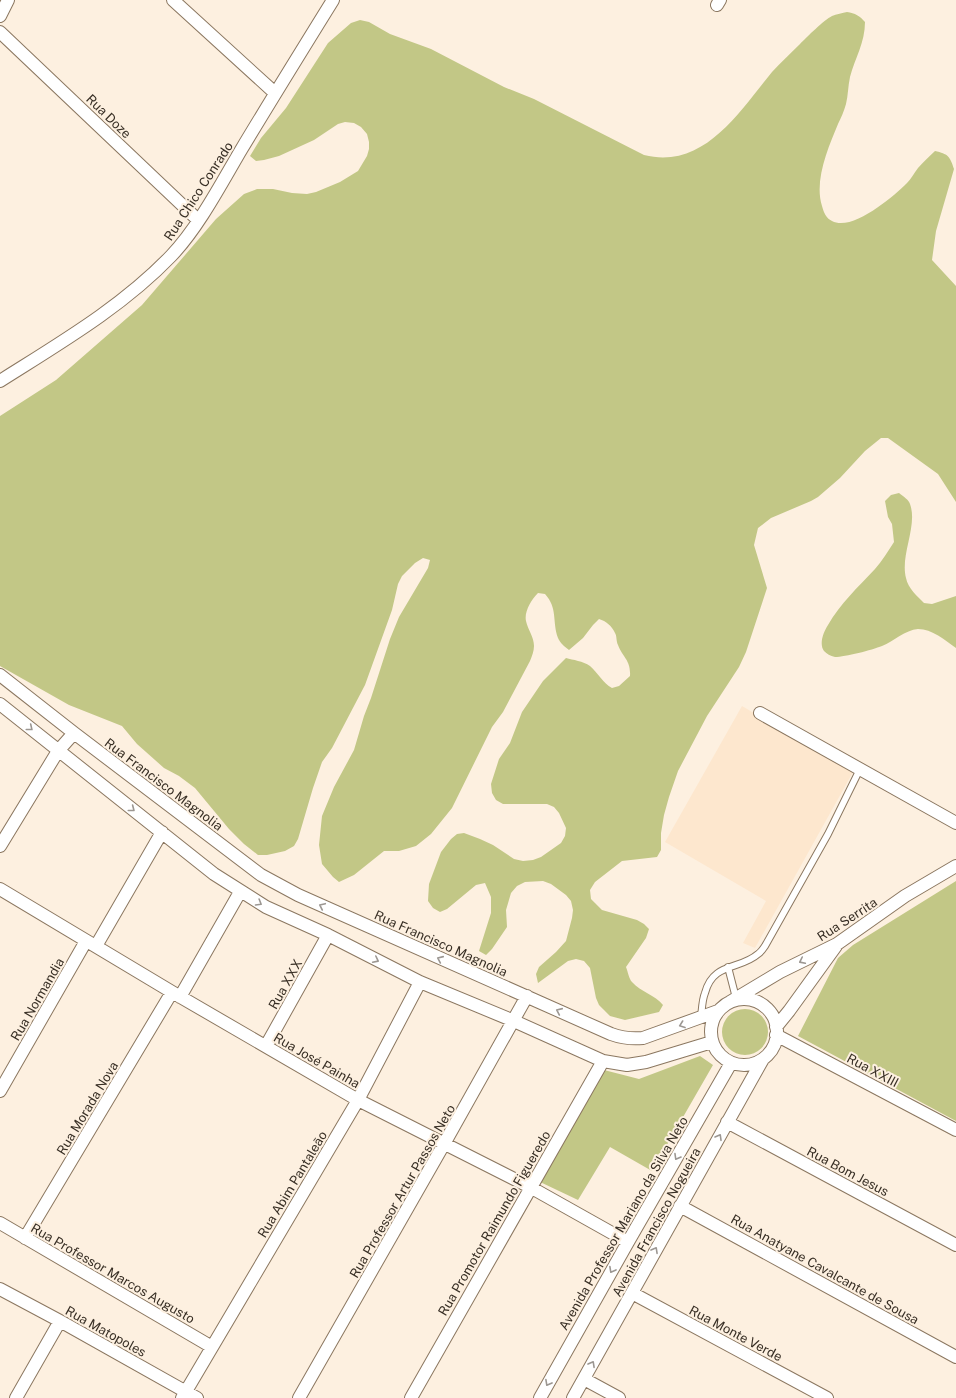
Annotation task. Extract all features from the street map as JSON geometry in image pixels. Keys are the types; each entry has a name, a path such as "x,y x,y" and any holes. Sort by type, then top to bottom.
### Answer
{"street":[{"path":"0,16 8,0"},
{"path":"173,0 275,93"},
{"name":"Rua Chico Conrado","path":"0,381 101,316 140,286 172,256 213,198 275,93 333,0"},
{"name":"Rua Doze","path":"0,32 198,220"},
{"name":"Rua Francisco Magnolia","path":"0,675 261,875 298,895 611,1034 631,1039 643,1038 718,1011"},
{"path":"0,704 214,874 240,892 266,907 328,935 420,982 514,1021 603,1061 627,1065 646,1062 712,1042"},
{"path":"760,713 956,823"},
{"path":"0,846 58,751 74,733"},
{"name":"Rua Normandia","path":"0,1091 91,943 162,832"},
{"name":"Rua Serrita","path":"718,1011 733,1000 780,972 837,944 905,896 956,866"},
{"name":"Rua José Painha","path":"0,890 176,995 358,1100 530,1187 628,1242"},
{"name":"Rua Morada Nova","path":"25,1238 240,892"},
{"name":"Rua XXX","path":"266,1046 328,935"},
{"path":"776,1031 837,944"},
{"name":"Rua Abim Pantaleão","path":"184,1395 358,1100 420,982"},
{"name":"Rua Professor Artur Passos Neto","path":"299,1398 514,1021 526,996"},
{"path":"718,1011 713,1021 711,1031 712,1042 716,1051 731,1063 742,1065 753,1064 763,1059 774,1044 776,1031 771,1013 759,1003 744,999 733,1000"},
{"name":"Rua XXIII","path":"776,1031 956,1130"},
{"name":"Avenida Francisco Nogueira","path":"573,1398 763,1059"},
{"name":"Rua Promotor Raimundo Figueredo","path":"411,1398 603,1061"},
{"name":"Avenida Professor Mariano da Silva Neto","path":"540,1398 731,1063"},
{"name":"Rua Bom Jesus","path":"727,1122 956,1245"},
{"name":"Rua Anatyane Cavalcante de Sousa","path":"680,1206 956,1357"},
{"name":"Rua Professor Marcos Augusto","path":"0,1223 212,1347"},
{"name":"Rua Matopoles","path":"0,1289 60,1321 184,1395 197,1398"},
{"name":"Rua Monte Verde","path":"632,1293 827,1398"},
{"path":"16,1398 60,1321"},
{"path":"584,1379 619,1398"}],"lane":[{"path":"701,1018 705,992 709,982 715,974 728,967 752,958 758,954 764,946 828,834 860,770"},
{"path":"728,967 733,1000"}],"shaded area":[{"path":"742,706 853,772 755,948 743,943 766,901 665,842"}],"green space":[{"path":"847,12 859,16 865,22 865,30 862,44 850,77 846,104 826,154 821,175 820,196 822,206 828,218 832,221 840,223 850,222 861,218 882,204 907,183 920,166 935,151 948,156 954,169 936,231 932,260 956,286 956,502 938,474 888,438 881,438 865,451 840,478 818,497 771,518 758,528 754,545 767,588 746,652 739,667 707,716 678,771 664,815 661,833 661,850 657,857 622,861 595,882 590,890 591,899 602,910 637,920 649,929 646,938 626,967 632,982 663,1005 659,1012 625,1020 610,1016 599,1005 596,998 590,968 584,961 576,959 568,961 538,983 536,974 539,967 566,941 572,918 573,910 571,901 566,895 551,884 543,881 525,882 517,886 511,893 506,910 507,927 486,955 479,951 491,913 491,897 485,883 476,885 447,909 440,912 433,908 428,901 429,884 441,852 457,834 464,833 480,839 493,845 514,859 523,861 541,857 561,843 565,836 566,828 559,813 554,807 547,804 503,804 496,800 492,793 491,784 499,759 510,743 522,712 543,681 566,658 587,664 612,688 619,686 630,676 628,663 618,645 616,634 614,630 604,621 599,619 583,638 569,650 558,638 552,605 549,599 545,594 538,593 533,599 526,614 526,621 534,643 534,650 530,661 503,712 492,727 452,808 431,834 416,846 399,851 384,851 354,875 339,882 322,864 319,845 322,816 334,787 354,750 390,639 399,617 428,568 430,560 423,558 415,563 402,576 398,584 392,610 365,685 332,748 322,762 298,839 294,846 285,851 267,855 258,855 229,829 195,788 179,776 164,768 137,744 122,726 69,705 0,666 0,416 56,380 142,305 216,219 244,194 257,189 273,189 307,194 340,182 358,171 367,156 369,142 367,134 361,127 354,123 345,122 338,124 314,140 279,156 256,161 250,156 261,138 286,108 328,43 351,23 360,20 369,22 390,34 431,49 504,87 534,99 644,155 665,157 685,154 702,146 718,134 733,120 782,61 811,33 832,16"},
{"path":"899,493 906,498 912,513 911,531 905,560 907,582 913,592 924,603 932,604 956,596 956,648 943,638 933,633 923,629 918,629 909,631 882,646 852,655 835,657 827,654 822,645 822,638 826,628 838,610 878,566 894,542 892,524 888,517 885,501 891,495"},
{"path":"956,881 956,1121 798,1036 838,958 853,945"},
{"path":"741,1009 749,1009 758,1013 764,1019 768,1032 764,1045 758,1051 749,1055 741,1055 732,1051 726,1045 722,1036 722,1028 726,1019 732,1013"},
{"path":"700,1056 713,1065 652,1171 610,1147 578,1200 538,1181 604,1070 639,1079"}]}
